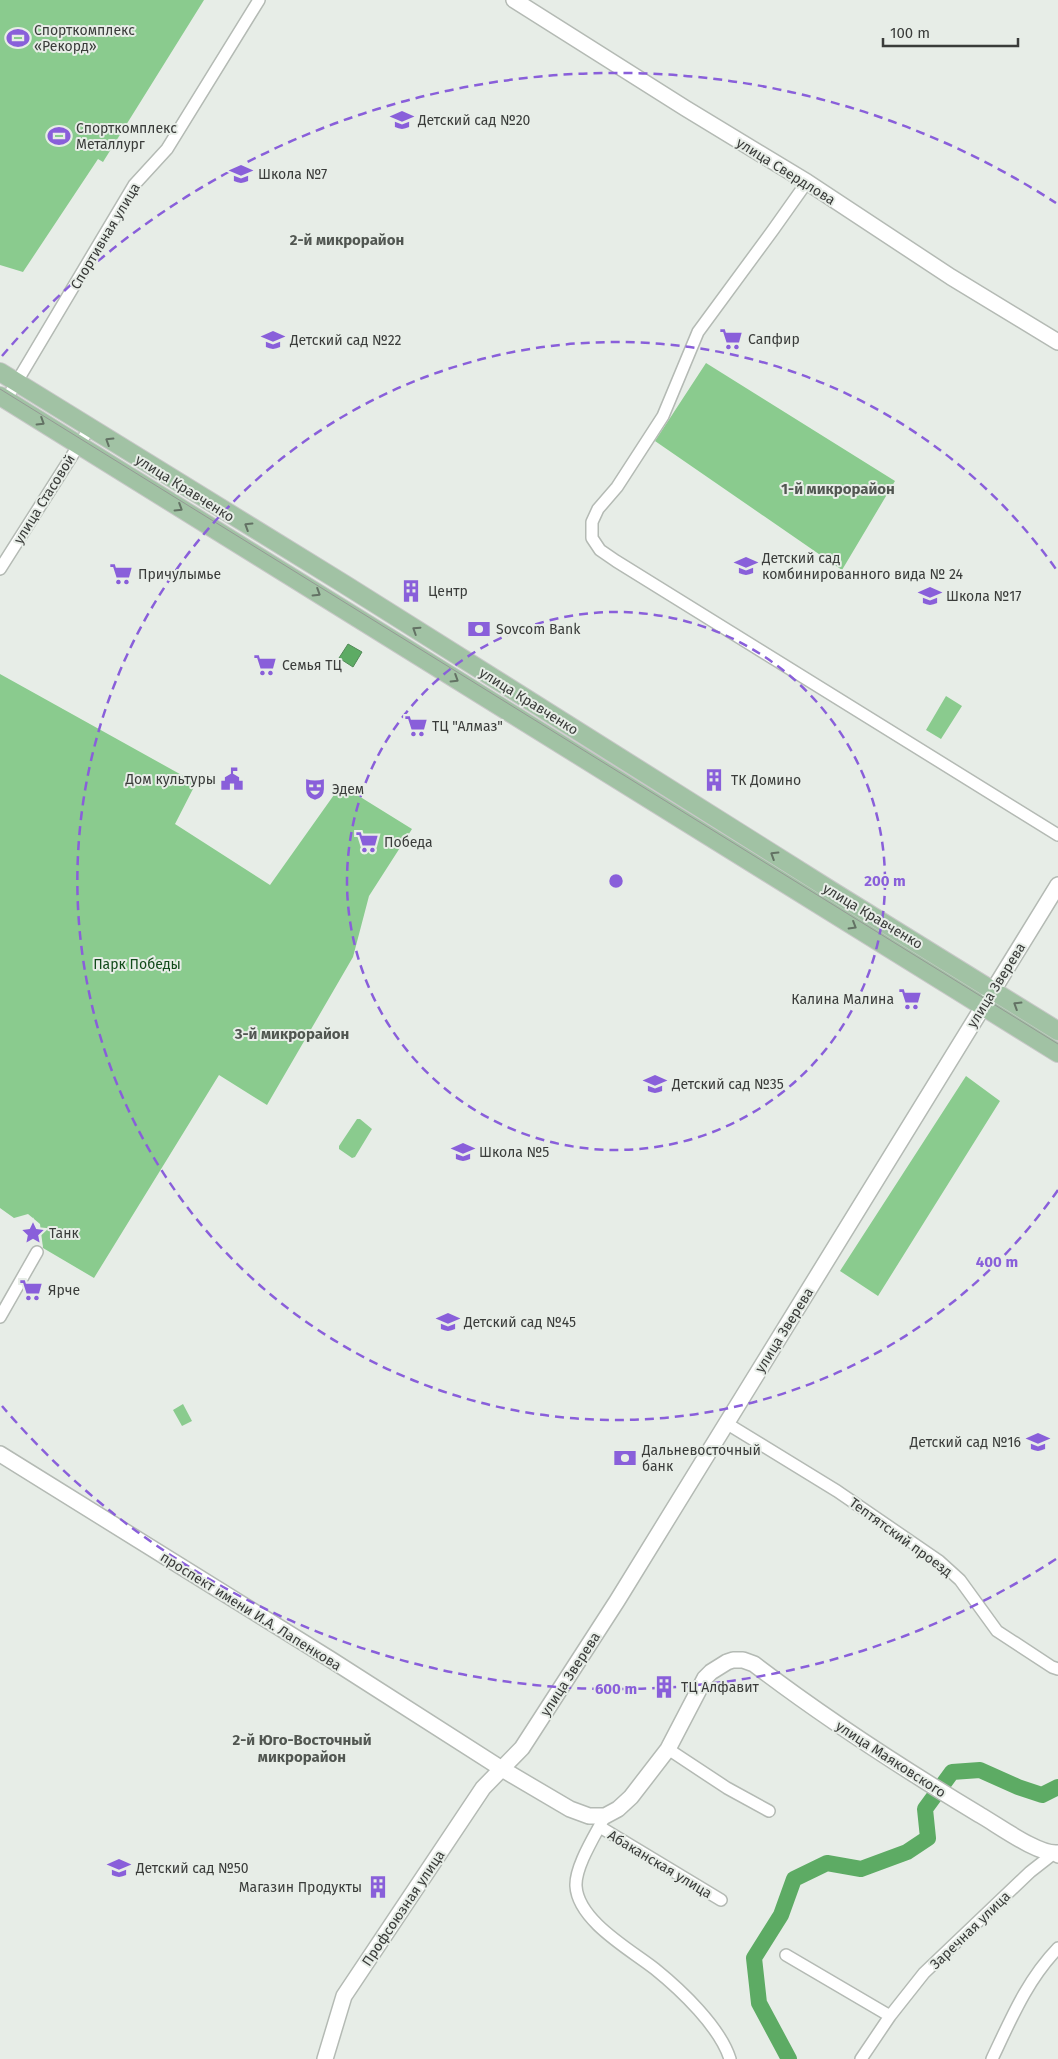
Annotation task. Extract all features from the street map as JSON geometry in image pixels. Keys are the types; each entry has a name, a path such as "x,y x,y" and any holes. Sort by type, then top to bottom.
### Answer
{"main road":[{"name":"улица Свердлова","path":"514,0 806,182 951,277 1058,342"},
{"name":"улица Кравченко","path":"0,372 1058,1031"},
{"name":"улица Кравченко","path":"3,398 1058,1053"},
{"name":"улица Зверева","path":"502,1769 522,1748 617,1601 1058,885"},
{"name":"проспект имени И.А. Лапенкова","path":"0,1454 313,1648 502,1769 570,1809 602,1821"},
{"name":"улица Маяковского","path":"668,1749 705,1678 719,1666 733,1660 743,1660 754,1664 856,1738 927,1783 1030,1845 1056,1855"},
{"path":"602,1821 631,1797 668,1749"},
{"name":"Профсоюзная улица","path":"325,2059 344,1996 483,1788 502,1769"}],"street":[{"name":"Спортивная улица","path":"3,398 17,383 134,185 167,149 259,0"},
{"path":"806,182 768,238 698,332 663,416 617,487 598,509 592,522 592,538 600,550 616,561 1058,834"},
{"name":"улица Стасовой","path":"0,569 90,429"},
{"path":"260,558 270,540"},
{"path":"572,752 583,735"},
{"path":"624,785 635,768"},
{"path":"678,818 688,801"},
{"path":"733,852 743,836"},
{"path":"786,885 796,869"},
{"path":"822,907 832,891"},
{"path":"885,945 894,929"},
{"path":"0,1317 37,1252"},
{"name":"Тептятский проезд","path":"726,1423 837,1491 939,1561 960,1580 996,1630 1052,1667 1058,1669"},
{"path":"668,1749 727,1788 769,1811"},
{"path":"602,1821 579,1868 576,1886 583,1905 601,1928 657,1971 707,2019 724,2044 730,2059"},
{"name":"Абаканская улица","path":"602,1821 721,1900"},
{"name":"Заречная улица","path":"861,2059 890,2016 931,1967 1030,1872 1056,1855"},
{"path":"992,2059 1022,1995 1044,1962 1058,1948"},
{"path":"786,1955 890,2016"}],"green space":[{"name":"Спорткомплекс Металлург","path":"0,0 204,0 103,162 98,159 23,272 0,265"},
{"path":"706,363 895,481 842,570 655,441"},
{"name":"Парк Победы","path":"0,674 196,783 175,824 270,885 341,785 412,829 369,896 353,957 267,1105 219,1075 94,1278 43,1248 40,1224 28,1214 14,1218 0,1208"},
{"path":"946,696 962,706 941,739 926,730"},
{"path":"966,1076 1000,1101 878,1296 840,1271"},
{"path":"357,1119 360,1119 372,1129 355,1157 352,1158 339,1149 339,1146"},
{"path":"183,1404 192,1421 182,1426 173,1410"}],"shaded area":[{"path":"348,644 362,652 353,667 339,658"}],"waterway":[{"path":"789,2059 759,2003 754,1958 781,1915 794,1879 827,1863 861,1869 907,1852 928,1838 925,1809 952,1772 980,1770 1018,1787 1042,1795 1058,1787"}],"tram line":[{"path":"0,389 1058,1044"}],"place":[{"name":"Спорткомплекс «Рекорд»","path":"18,38"},
{"name":"Детский сад №20","path":"402,120"},
{"name":"Спорткомплекс Металлург","path":"59,136"},
{"name":"Школа №7","path":"241,174"},
{"name":"Сапфир","path":"731,339"},
{"name":"Детский сад №22","path":"273,340"},
{"name":"Детский сад комбинированного вида № 24","path":"746,566"},
{"name":"Причулымье","path":"121,574"},
{"name":"Центр","path":"411,591"},
{"name":"Школа №17","path":"930,596"},
{"name":"Sovcom Bank","path":"479,629"},
{"name":"Семья ТЦ","path":"265,665"},
{"name":"ТЦ \"Алмаз\"","path":"416,726"},
{"name":"Дом культуры","path":"232,779"},
{"name":"ТК Домино","path":"714,780"},
{"name":"Эдем","path":"315,789"},
{"name":"Победа","path":"367,842"},
{"name":"Калина Малина","path":"910,999"},
{"name":"Детский сад №35","path":"655,1084"},
{"name":"Школа №5","path":"463,1152"},
{"name":"Танк","path":"33,1233"},
{"name":"Ярче","path":"31,1290"},
{"name":"Детский сад №45","path":"448,1322"},
{"name":"Детский сад №16","path":"1038,1442"},
{"name":"Дальневосточный банк","path":"625,1458"},
{"name":"ТЦ Алфавит","path":"664,1687"},
{"name":"Детский сад №50","path":"119,1868"},
{"name":"Магазин Продукты","path":"378,1887"}],"district":[{"name":"2-й микрорайон","path":"347,240"},
{"name":"1-й микрорайон","path":"838,489"},
{"name":"3-й микрорайон","path":"292,1034"},
{"name":"2-й Юго-Восточный микрорайон","path":"302,1748"}]}
